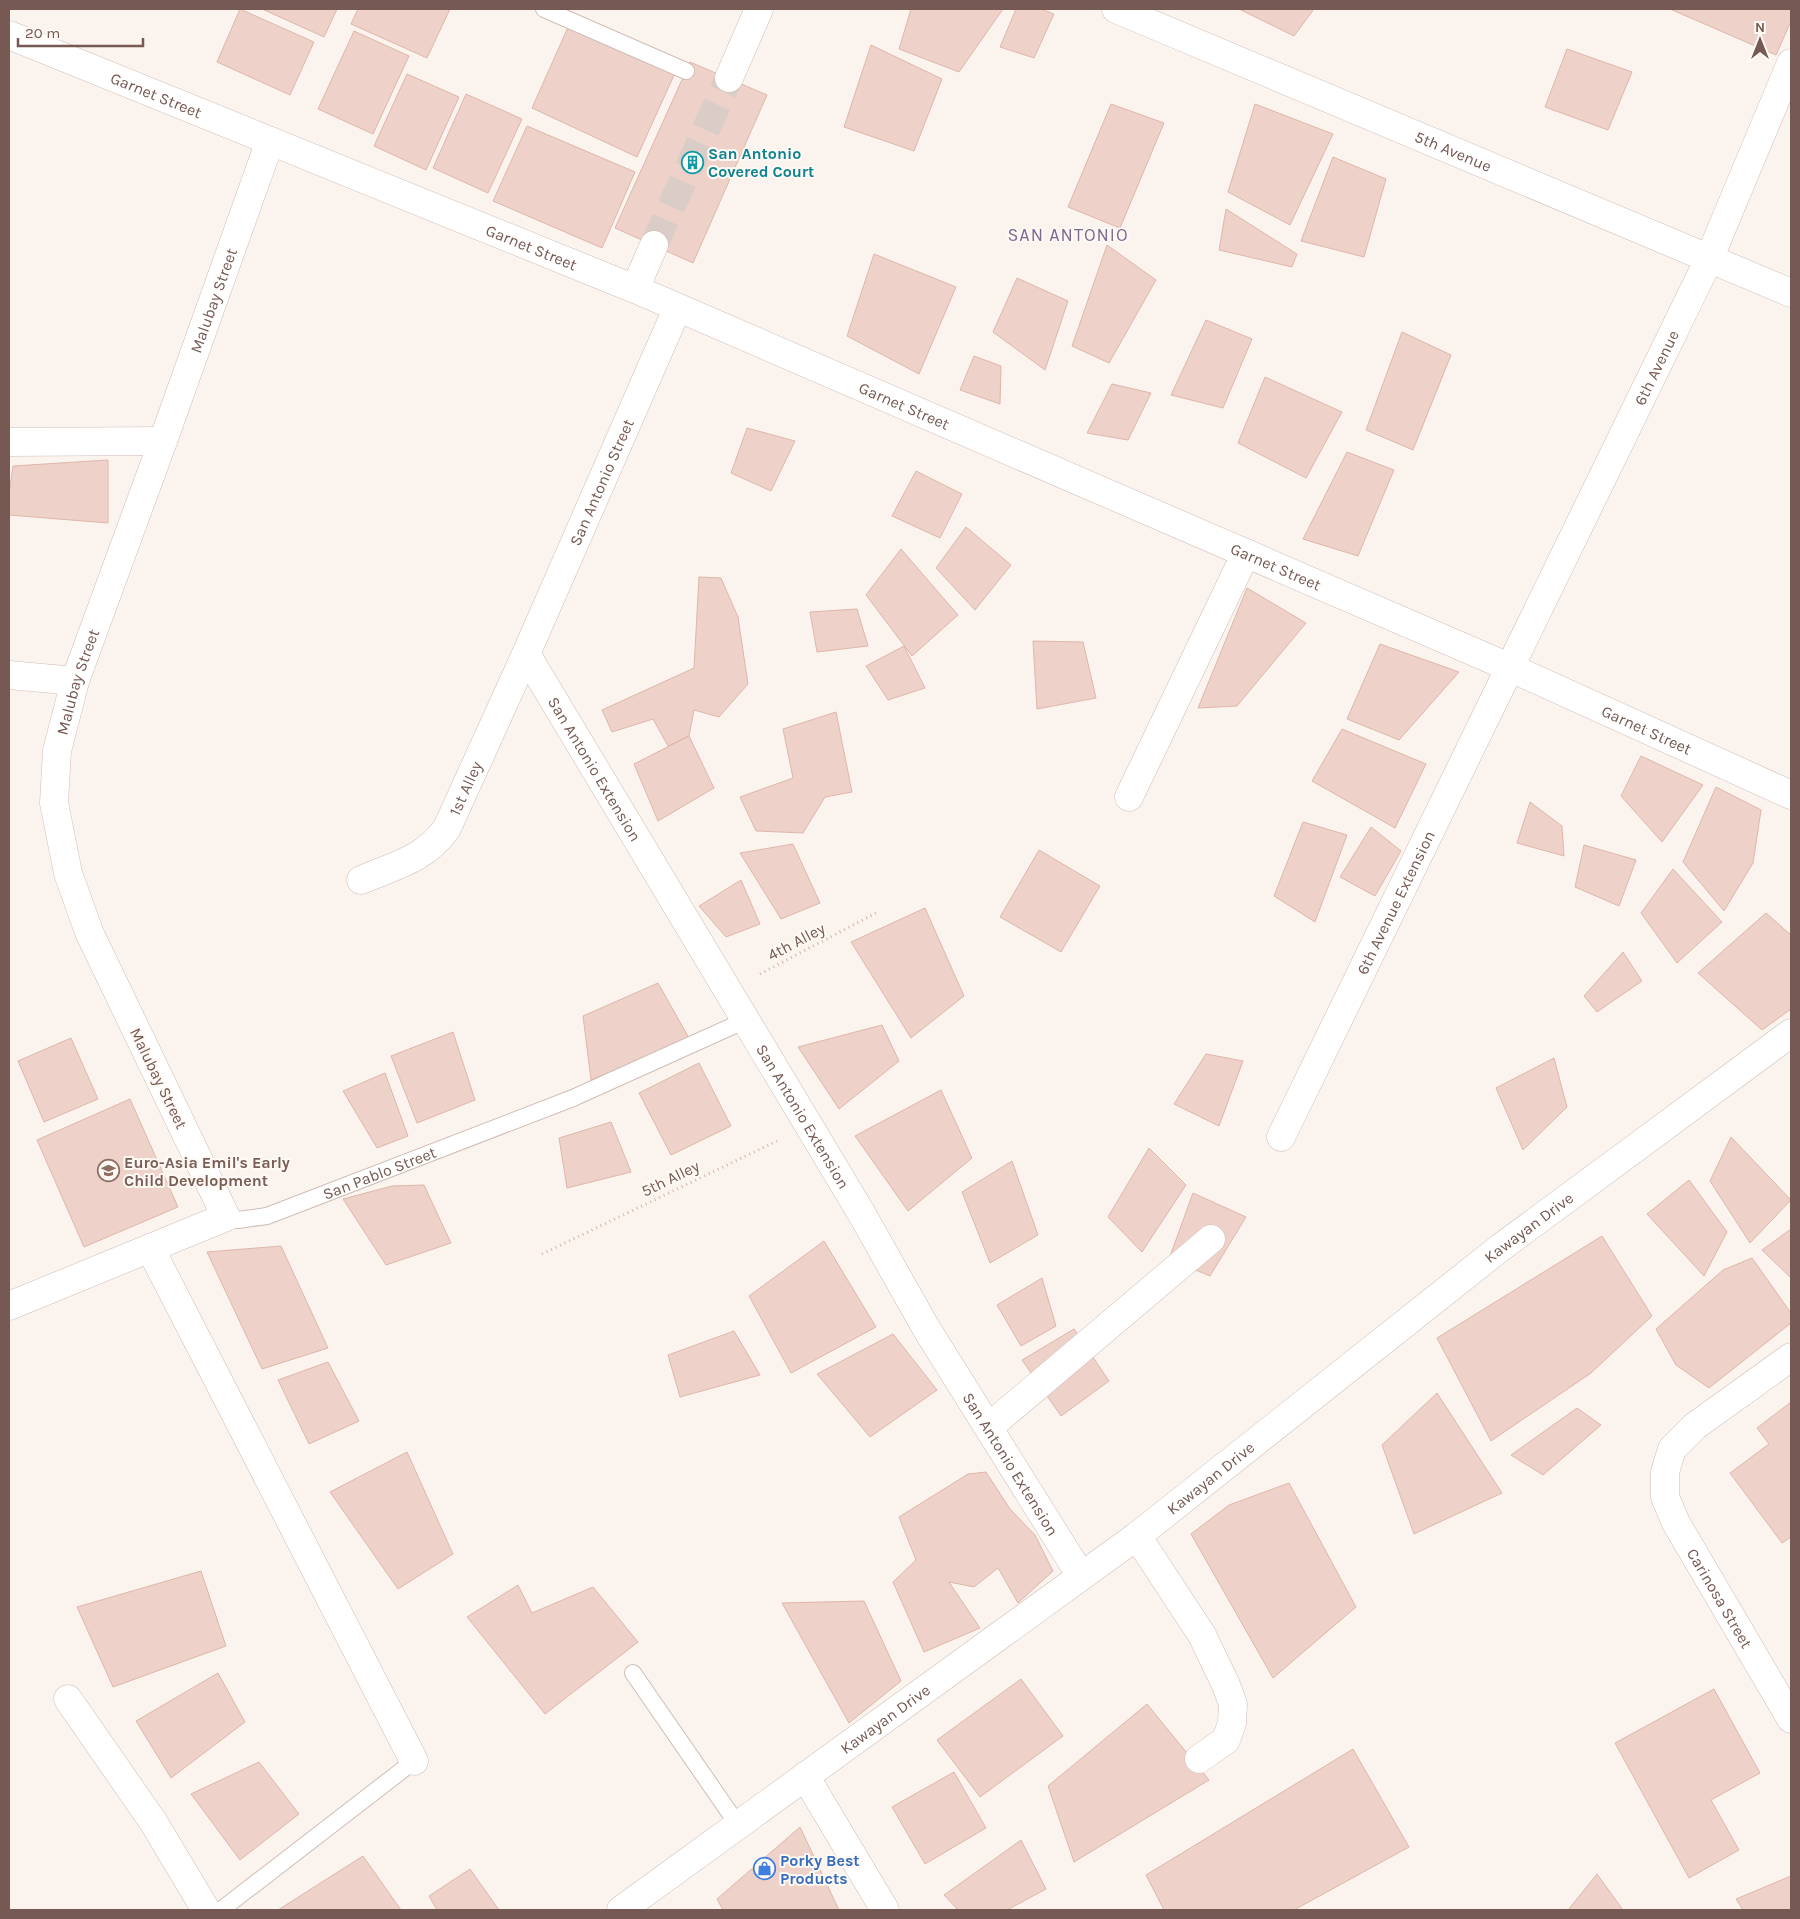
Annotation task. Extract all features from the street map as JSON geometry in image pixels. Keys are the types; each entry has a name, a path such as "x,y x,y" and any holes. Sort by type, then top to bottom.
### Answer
{"street":[{"path":"729,78 759,9"},
{"name":"5th Avenue","path":"1116,9 1791,293"},
{"name":"Garnet Street","path":"9,35 635,289 677,309 1511,668 1791,795"},
{"name":"6th Avenue","path":"1511,668 1709,259 1791,63"},
{"name":"Malubay Street","path":"226,1217 89,932 68,873 54,803 57,751 75,681 270,142"},
{"path":"635,289 654,245"},
{"name":"San Antonio Street","path":"526,654 677,309"},
{"path":"9,442 163,441"},
{"path":"1129,797 1246,554"},
{"name":"1st Alley","path":"361,880 425,853 437,842 447,828 526,654"},
{"name":"San Antonio Extension","path":"526,654 809,1125 926,1328 1081,1576"},
{"name":"6th Avenue Extension","path":"1281,1137 1511,668"},
{"path":"9,675 75,681"},
{"name":"Kawayan Drive","path":"621,1910 1137,1536 1500,1248 1791,1033"},
{"name":"San Pablo Street","path":"9,1306 226,1217"},
{"path":"988,1427 1211,1238"},
{"path":"150,1248 414,1761"},
{"name":"Carinosa Street","path":"1791,1357 1695,1426 1672,1449 1665,1472 1665,1497 1676,1523 1791,1719"},
{"path":"1137,1536 1202,1635 1233,1704 1232,1724 1226,1740 1199,1759"},
{"path":"68,1699 154,1823 206,1910"},
{"path":"805,1776 885,1910"}],"lane":[{"path":"544,9 686,71"},
{"name":"San Pablo Street","path":"226,1217 238,1220 267,1216 573,1098 746,1020"},
{"path":"633,1673 738,1825"},
{"path":"221,1910 414,1761"}],"path":[{"name":"4th Alley","path":"729,991 876,913"},
{"name":"5th Alley","path":"542,1254 809,1125"}],"building":[{"path":"240,9 314,42 290,95 217,62"},
{"path":"262,9 337,9 324,37"},
{"path":"358,9 450,9 427,58 351,24"},
{"path":"911,9 1003,9 959,72 899,49"},
{"path":"1016,9 1041,9 1054,14 1034,58 1000,47"},
{"path":"1239,9 1314,9 1294,36"},
{"path":"1670,9 1791,9 1791,21 1776,55"},
{"path":"569,25 675,73 637,157 532,108"},
{"path":"354,31 409,56 373,134 318,109"},
{"path":"871,45 942,79 914,151 844,127"},
{"path":"1567,49 1632,72 1608,130 1545,107"},
{"name":"San Antonio Covered Court","path":"690,62 767,95 693,263 615,228"},
{"path":"407,74 459,97 426,170 374,146"},
{"path":"466,94 522,119 488,193 433,168"},
{"path":"1111,104 1164,123 1120,228 1068,207"},
{"path":"1255,104 1333,134 1290,225 1228,192"},
{"path":"527,126 635,172 602,248 493,201"},
{"path":"1333,157 1386,179 1364,257 1301,241"},
{"path":"1226,209 1297,254 1292,267 1219,250"},
{"path":"1107,245 1156,280 1109,363 1072,346"},
{"path":"874,254 956,287 919,374 847,336"},
{"path":"1017,278 1068,301 1045,370 993,332"},
{"path":"1206,320 1252,339 1223,408 1171,395"},
{"path":"1402,332 1451,355 1413,450 1366,430"},
{"path":"974,356 1001,366 1000,404 960,390"},
{"path":"1265,377 1342,412 1306,478 1238,443"},
{"path":"1112,384 1151,393 1128,440 1087,433"},
{"path":"747,428 795,441 771,491 731,473"},
{"path":"1347,452 1394,470 1358,556 1303,539"},
{"path":"108,460 108,523 9,515 9,494 13,466"},
{"path":"916,471 962,494 940,538 892,516"},
{"path":"966,527 1011,565 975,610 936,568"},
{"path":"901,549 958,615 912,656 866,595"},
{"path":"699,577 721,578 738,617 748,684 719,717 694,710 689,736 668,746 653,719 612,732 602,710 694,668"},
{"path":"1247,588 1306,623 1237,706 1198,708"},
{"path":"857,609 868,646 817,652 810,612"},
{"path":"1033,641 1083,642 1096,698 1037,709"},
{"path":"1380,644 1459,672 1399,740 1347,719"},
{"path":"904,646 925,688 888,700 866,666"},
{"path":"836,712 852,792 825,797 803,833 756,831 740,797 793,778 783,729"},
{"path":"1342,729 1426,764 1395,828 1312,781"},
{"path":"689,736 714,788 658,821 634,764"},
{"path":"1641,756 1703,785 1662,842 1621,796"},
{"path":"1716,787 1761,810 1753,863 1724,911 1683,862"},
{"path":"1530,802 1562,826 1564,856 1517,843"},
{"path":"1303,822 1347,835 1315,922 1274,896"},
{"path":"1371,827 1401,851 1375,896 1340,877"},
{"path":"793,844 820,903 781,919 740,853"},
{"path":"1584,845 1636,860 1619,906 1575,887"},
{"path":"1039,850 1100,886 1061,952 1000,917"},
{"path":"1673,869 1722,922 1677,963 1641,913"},
{"path":"741,880 760,924 726,937 699,906"},
{"path":"925,908 964,996 911,1038 851,942"},
{"path":"1766,913 1791,935 1791,1009 1762,1030 1698,973"},
{"path":"1623,952 1642,981 1597,1012 1584,996"},
{"path":"658,983 689,1038 591,1080 583,1016"},
{"path":"882,1025 899,1061 839,1109 798,1047"},
{"path":"453,1032 475,1100 417,1123 391,1056"},
{"path":"71,1038 98,1099 44,1122 18,1061"},
{"path":"1206,1054 1243,1061 1219,1126 1174,1104"},
{"path":"1554,1058 1567,1107 1523,1150 1496,1088"},
{"path":"699,1063 731,1126 671,1155 639,1093"},
{"path":"385,1073 408,1136 377,1148 343,1091"},
{"path":"941,1090 972,1158 908,1211 855,1136"},
{"path":"130,1099 178,1207 84,1247 37,1140"},
{"path":"611,1122 631,1172 567,1188 559,1138"},
{"path":"1731,1137 1791,1200 1750,1243 1710,1181"},
{"path":"1149,1148 1186,1185 1142,1252 1108,1217"},
{"path":"1012,1161 1038,1235 990,1263 962,1192"},
{"path":"1689,1180 1727,1232 1704,1276 1647,1214"},
{"path":"424,1185 451,1243 386,1265 343,1199 392,1186"},
{"path":"1193,1193 1246,1217 1210,1276 1169,1259"},
{"path":"1791,1229 1791,1278 1762,1250"},
{"path":"1602,1236 1652,1316 1591,1373 1491,1441 1437,1338"},
{"path":"824,1241 876,1327 791,1373 749,1296"},
{"path":"281,1246 328,1348 262,1369 207,1252"},
{"path":"1752,1258 1791,1313 1791,1323 1709,1388 1676,1365 1656,1329 1723,1270"},
{"path":"1042,1278 1056,1326 1021,1346 997,1305"},
{"path":"1074,1329 1109,1381 1061,1416 1022,1360"},
{"path":"734,1331 760,1375 680,1397 668,1355"},
{"path":"893,1334 937,1390 870,1437 817,1374"},
{"path":"328,1362 359,1421 309,1444 278,1380"},
{"path":"1437,1393 1502,1493 1414,1534 1382,1445"},
{"path":"1791,1402 1791,1537 1782,1543 1730,1473 1769,1444 1757,1428"},
{"path":"1577,1408 1601,1425 1543,1475 1511,1455"},
{"path":"407,1452 453,1554 398,1589 330,1492"},
{"path":"986,1472 1010,1509 1035,1535 1053,1571 1018,1603 998,1568 974,1587 949,1582 980,1628 924,1652 893,1582 916,1560 899,1517 968,1474"},
{"path":"1289,1483 1356,1607 1273,1678 1191,1534 1229,1505"},
{"path":"201,1571 226,1646 113,1687 77,1607"},
{"path":"518,1585 532,1613 593,1587 638,1642 545,1714 467,1617"},
{"path":"864,1601 901,1681 849,1723 782,1603"},
{"path":"218,1673 245,1722 171,1778 136,1721"},
{"path":"1021,1679 1063,1736 980,1797 937,1740"},
{"path":"1714,1689 1760,1773 1711,1800 1739,1850 1689,1878 1615,1743"},
{"path":"1147,1704 1209,1780 1074,1862 1048,1786"},
{"path":"1353,1749 1409,1847 1294,1910 1164,1910 1146,1875"},
{"path":"259,1762 299,1814 240,1860 191,1794"},
{"path":"954,1772 986,1828 925,1864 892,1807"},
{"path":"800,1827 839,1910 723,1910 717,1899"},
{"path":"1021,1840 1046,1889 1007,1910 958,1910 944,1895"},
{"path":"363,1856 401,1910 278,1910"},
{"path":"470,1869 499,1910 437,1910 429,1896"},
{"path":"1597,1874 1623,1910 1568,1910"},
{"path":"1791,1876 1791,1910 1743,1910 1736,1899"}],"tunnel":[{"path":"654,245 729,78"}],"place":[{"name":"San Antonio Covered Court","path":"692,162"},
{"name":"Euro-Asia Emil's Early Child Development","path":"108,1171"},
{"name":"Porky Best Products","path":"764,1869"}],"district":[{"name":"SAN ANTONIO","path":"1068,235"}]}
